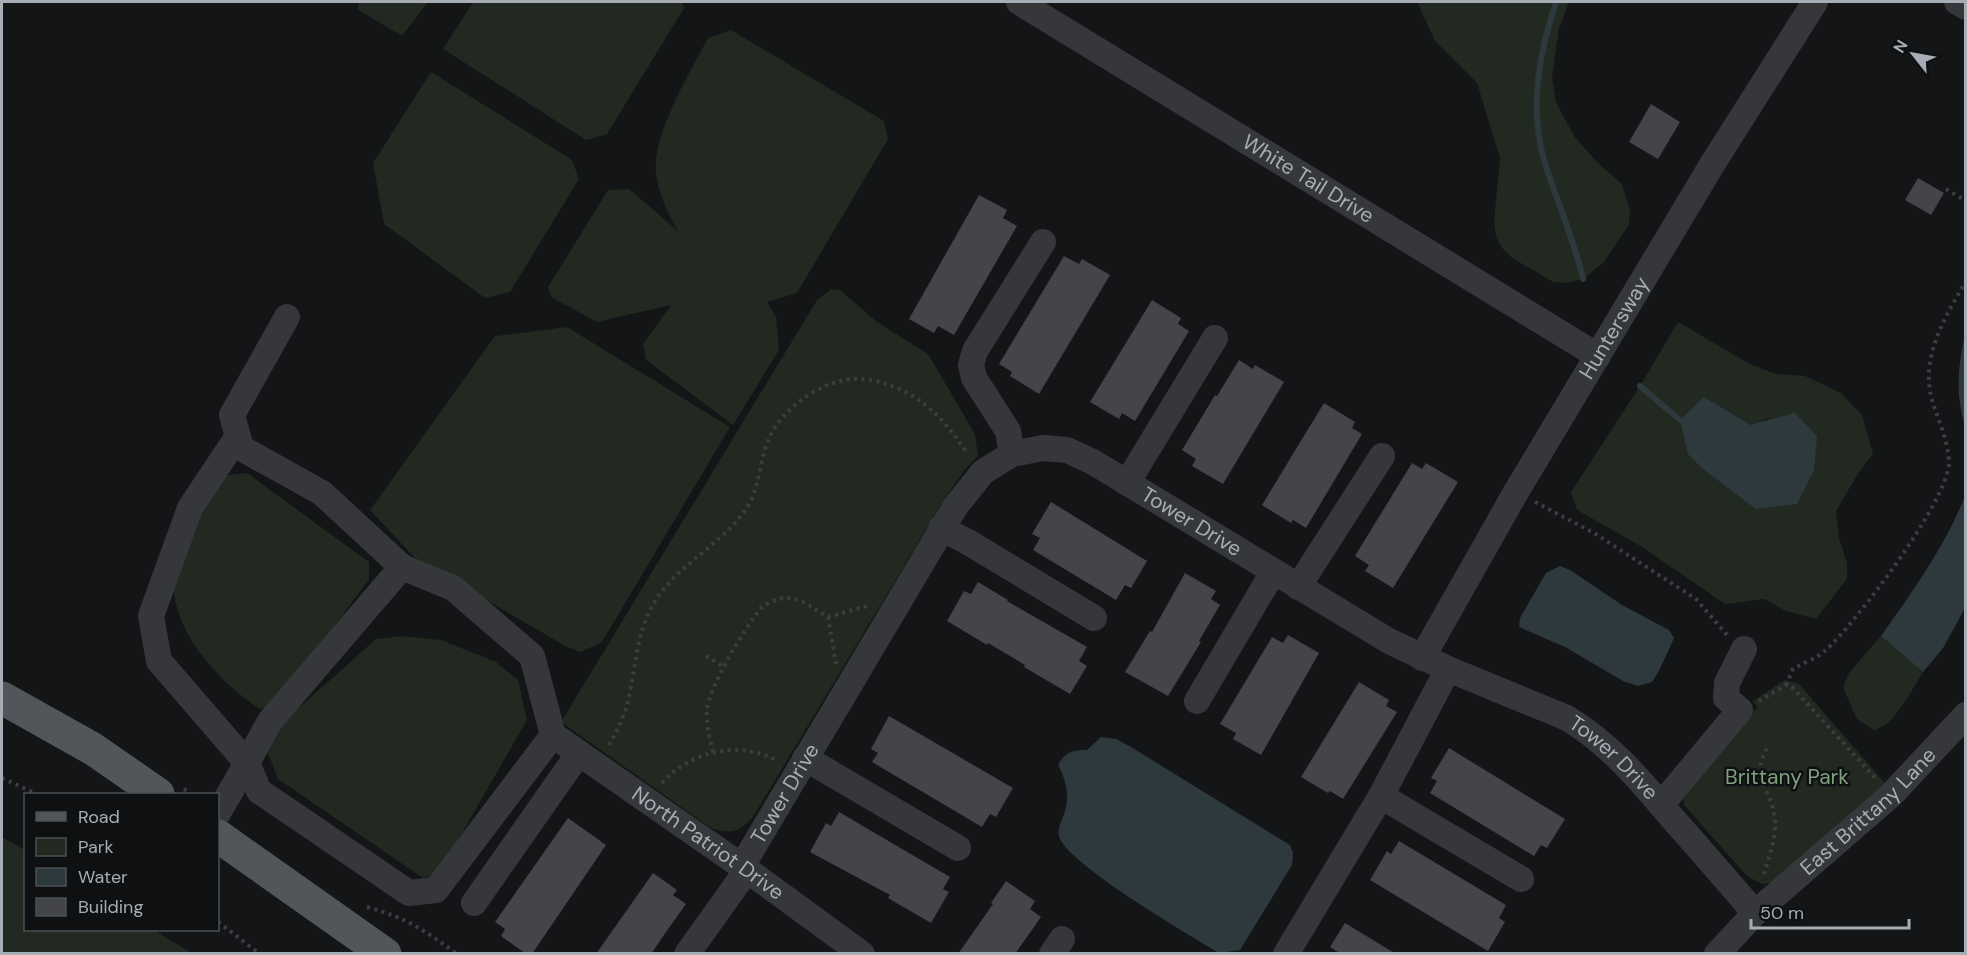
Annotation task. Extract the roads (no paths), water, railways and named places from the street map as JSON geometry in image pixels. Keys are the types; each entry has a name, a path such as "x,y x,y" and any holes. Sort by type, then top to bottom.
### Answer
{"main road":[{"path":"2,698 93,749 155,793"},
{"path":"219,837 385,954"}],"street":[{"name":"White Tail Drive","path":"1019,2 1598,356"},
{"name":"Huntersway","path":"1422,658 1516,492 1713,162 1815,2"},
{"path":"1957,2 1965,7"},
{"path":"1012,454 1008,431 974,378 970,365 975,351 1042,242"},
{"path":"238,436 190,508 151,616 159,661 247,763 259,791 409,893 436,890 553,735 532,656 453,588 402,567 322,493 241,448 238,436 232,415 287,317"},
{"path":"1127,483 1215,338"},
{"name":"Tower Drive","path":"687,954 744,868 805,758 941,528 983,472 1012,454 1043,448 1067,450 1093,462 1272,572 1422,658 1567,718 1588,731 1616,754 1755,913"},
{"path":"1298,587 1382,456"},
{"path":"941,528 1094,618"},
{"path":"219,811 270,721 402,567"},
{"path":"1197,702 1272,572"},
{"path":"1662,805 1740,710 1726,698 1727,683 1744,649"},
{"path":"1286,954 1381,796 1448,669"},
{"name":"East Brittany Lane","path":"1717,954 1755,913 1891,795 1965,716"},
{"name":"North Patriot Drive","path":"553,735 744,868 862,954"},
{"path":"474,903 579,753"},
{"path":"805,758 958,848"},
{"path":"1381,796 1521,879"}],"water":[{"path":"1965,333 1966,427 1960,402 1959,380"},
{"path":"1704,397 1751,425 1794,412 1817,436 1814,470 1797,504 1756,509 1703,469 1688,454 1680,420"},
{"path":"1965,496 1965,608 1943,648 1923,672 1881,636 1938,551"},
{"path":"1560,566 1570,570 1622,605 1669,630 1674,638 1652,682 1638,686 1623,681 1565,647 1519,627 1520,618 1546,573"},
{"path":"1101,737 1116,739 1131,747 1290,845 1293,853 1292,865 1240,950 1219,953 1130,898 1082,863 1066,848 1059,836 1059,828 1066,807 1067,789 1058,765 1067,755 1074,751 1087,750"}],"waterway":[{"path":"1556,2 1541,60 1537,120 1544,160 1583,279"},
{"path":"1640,386 1680,420"}],"park label":[{"name":"Brittany Park","path":"1787,777"}]}
